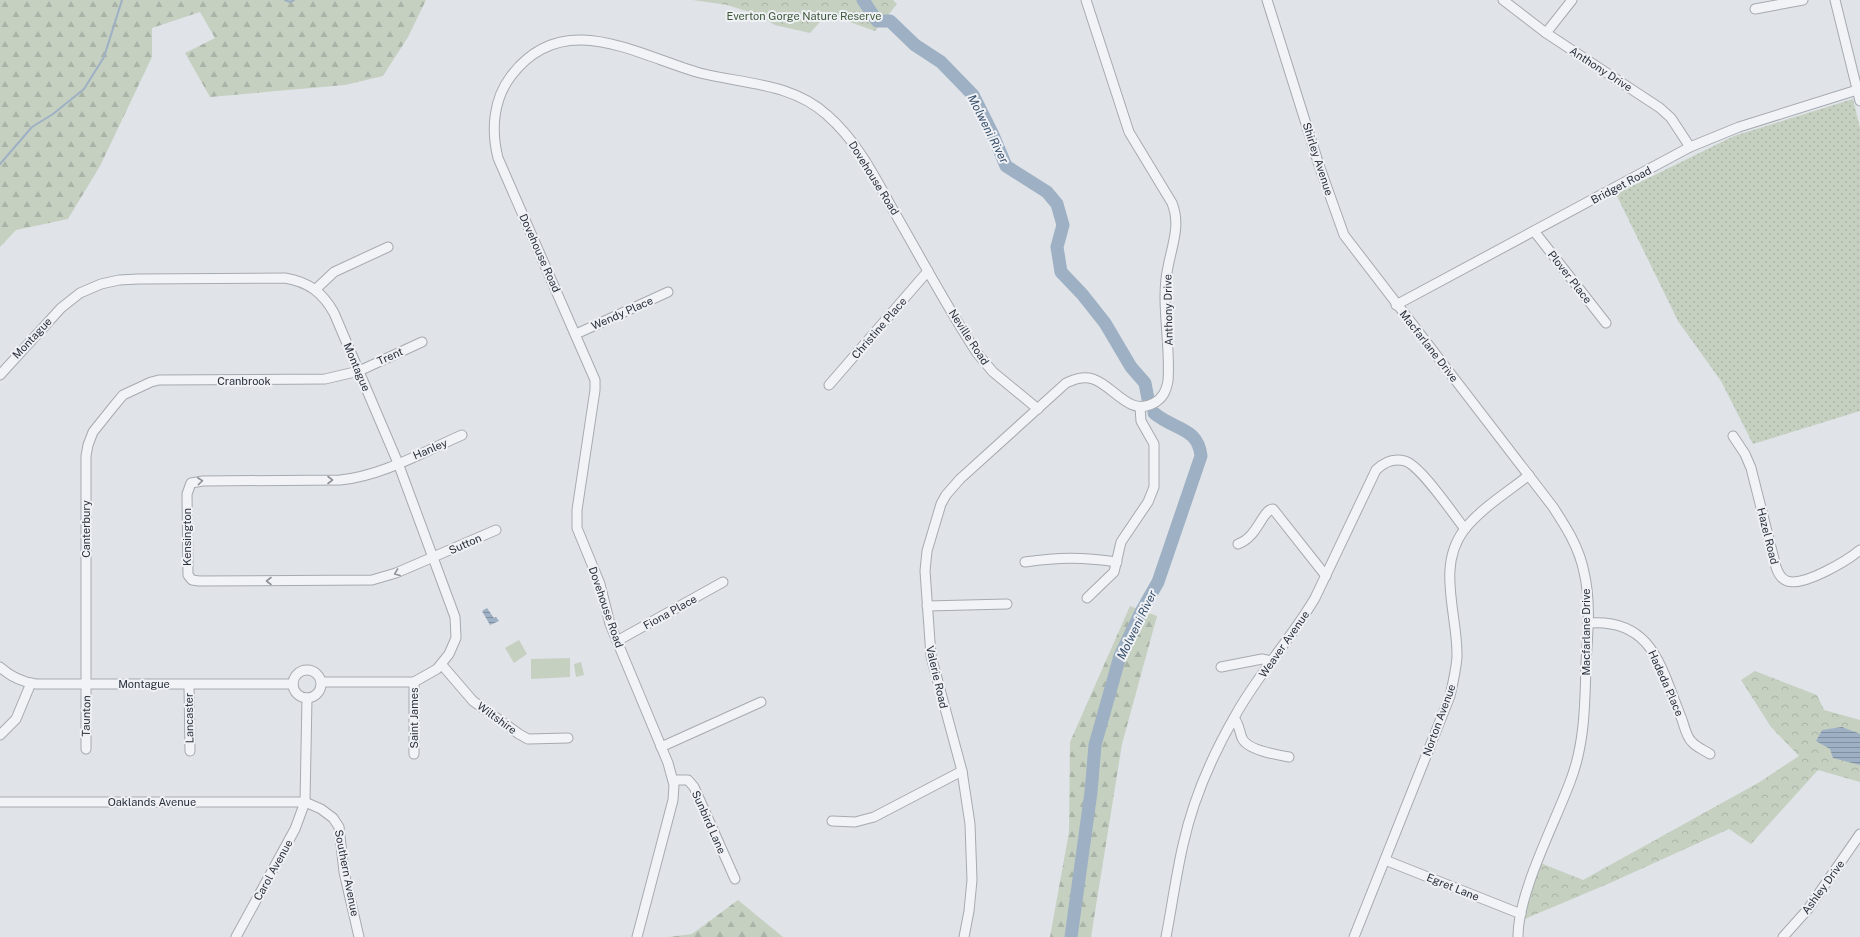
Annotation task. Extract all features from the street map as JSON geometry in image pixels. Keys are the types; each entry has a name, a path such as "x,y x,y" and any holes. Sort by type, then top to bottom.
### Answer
{"street":[{"name":"Anthony Drive","path":"1086,0 1129,132 1172,204 1176,216 1176,230 1166,275 1169,373 1167,387 1160,399 1152,404 1140,407"},
{"name":"Shirley Avenue","path":"1267,0 1344,235 1396,305"},
{"name":"Anthony Drive","path":"1503,0 1546,33 1660,108 1671,118 1690,148"},
{"path":"1546,33 1572,0"},
{"path":"1755,9 1804,0"},
{"path":"1835,0 1860,101"},
{"name":"Dovehouse Road","path":"637,937 673,800 673,780 661,747 610,624 602,590 577,528 577,510 596,383 576,334 501,165 496,150 494,134 496,108 501,93 512,75 533,54 549,45 565,41 588,39 612,44 697,72 748,81 788,92 813,104 834,120 862,157 928,271"},
{"name":"Bridget Road","path":"1396,305 1690,148 1739,126 1857,90"},
{"name":"Plover Place","path":"1534,231 1606,323"},
{"path":"316,289 334,272 388,247"},
{"name":"Christine Place","path":"829,385 928,271"},
{"name":"Neville Road","path":"928,271 972,346 984,363 1038,409"},
{"name":"Montague","path":"0,375 11,361 72,298 86,289 110,281 138,279 285,278 304,282 316,289 327,300 334,313 398,463 451,603 456,622 454,644 449,654 442,664 427,676 414,682 322,682"},
{"name":"Wendy Place","path":"576,334 668,292"},
{"name":"Macfarlane Drive","path":"1396,305 1529,475 1571,535 1584,571 1588,595 1588,623 1583,731 1578,756 1566,792 1536,867 1521,914 1518,937"},
{"name":"Trent","path":"359,371 422,342"},
{"path":"0,362 11,361"},
{"name":"Cranbrook","path":"131,391 159,380 313,380 326,379 359,371"},
{"path":"1038,409 1066,383 1083,378 1098,381 1127,403 1140,407 1141,421 1154,444 1154,487 1148,502 1121,542 1117,562 1112,575 1087,598"},
{"name":"Canterbury","path":"87,684 86,450 90,438 99,424 123,396 131,391"},
{"name":"Valerie Road","path":"964,937 971,893 972,857 970,824 962,771 931,656 925,571 927,551 946,494 960,479 1038,409"},
{"name":"Hanley","path":"398,463 462,436"},
{"name":"Hazel Road","path":"1732,436 1745,454 1751,468 1776,567 1782,577 1786,580 1795,581 1827,571 1845,561 1860,550"},
{"name":"Weaver Avenue","path":"1166,937 1183,844 1191,816 1210,763 1234,718 1272,661 1304,617 1326,576 1370,479 1376,470 1389,461 1404,461 1417,469 1465,529"},
{"name":"Kensington","path":"398,463 363,476 345,480 203,480 192,483 187,494 188,575 192,580 199,581 372,580 396,574 433,558"},
{"name":"Norton Avenue","path":"1354,937 1444,711 1455,676 1457,657 1456,626 1450,573 1455,547 1465,529 1475,518 1529,475"},
{"path":"1238,544 1252,536 1267,511 1273,509 1326,576"},
{"name":"Sutton","path":"433,558 496,530"},
{"path":"1025,562 1058,557 1117,562"},
{"name":"Fiona Place","path":"617,641 724,582"},
{"path":"927,606 1006,604"},
{"name":"Hadeda Place","path":"1588,623 1602,622 1624,626 1631,629 1644,639 1657,660 1691,742 1710,754"},
{"path":"1221,667 1262,659 1272,661"},
{"name":"Wiltshire","path":"442,664 473,701 519,734 528,739 568,738"},
{"name":"Montague","path":"0,667 10,676 31,684 292,684"},
{"path":"308,669 317,673 322,682 320,691 316,695 307,698 302,698 295,692 292,684 299,671 308,669"},
{"name":"Saint James","path":"414,682 414,754"},
{"path":"0,735 16,719 31,684"},
{"name":"Taunton","path":"86,749 87,684"},
{"name":"Lancaster","path":"189,685 190,750"},
{"name":"Carol Avenue","path":"236,937 295,829 305,802 307,698"},
{"path":"661,747 761,702"},
{"path":"1234,718 1239,724 1242,739 1246,743 1272,755 1288,757"},
{"path":"832,821 855,822 874,818 962,771"},
{"name":"Sunbird Lane","path":"673,780 688,780 694,787 735,879"},
{"name":"Oaklands Avenue","path":"0,802 305,802"},
{"name":"Southern Avenue","path":"305,802 321,809 333,818 339,827 344,872 359,937"},
{"name":"Ashley Drive","path":"1783,937 1808,909 1860,834"},
{"name":"Egret Lane","path":"1385,860 1521,914"}],"green space":[{"path":"0,0 426,0 408,37 383,76 345,85 210,97 185,53 215,38 200,12 152,28 152,57 100,166 68,219 16,230 0,247"},
{"name":"Everton Gorge Nature Reserve","path":"693,0 893,0 897,4 875,31 827,14 810,33 775,25 756,14 727,5"},
{"path":"1853,99 1860,128 1860,411 1753,444 1721,381 1678,321 1616,194 1734,136"},
{"path":"1130,606 1157,616 1122,744 1091,937 1050,937 1069,832 1070,742"},
{"path":"519,640 527,654 514,663 505,648"},
{"path":"570,658 570,677 531,679 531,659"},
{"path":"581,662 584,675 576,677 574,664"},
{"path":"1755,671 1817,695 1824,710 1860,720 1860,782 1818,770 1751,844 1729,829 1610,883 1520,921 1538,862 1583,880 1758,783 1799,756 1771,727 1741,680"},
{"path":"738,900 783,937 669,937 692,934"}],"water":[{"path":"487,608 494,618 496,617 499,621 490,625 482,611"},
{"path":"1842,727 1860,734 1860,765 1833,758 1830,749 1816,741 1822,730"}],"waterway":[{"path":"0,164 32,127 53,114 84,89 104,57 122,0"},
{"path":"285,0 290,2 294,0"},
{"name":"Molweni River","path":"863,0 877,21 890,21 915,45 941,62 973,95 993,135 1006,166 1047,192 1057,204 1063,225 1057,247 1061,272 1082,294 1105,323 1131,367 1145,383 1148,399"},
{"name":"Molweni River","path":"1071,937 1091,792 1095,745 1120,656 1141,612 1158,582 1201,456 1199,447 1195,439 1190,434 1154,413"}]}
